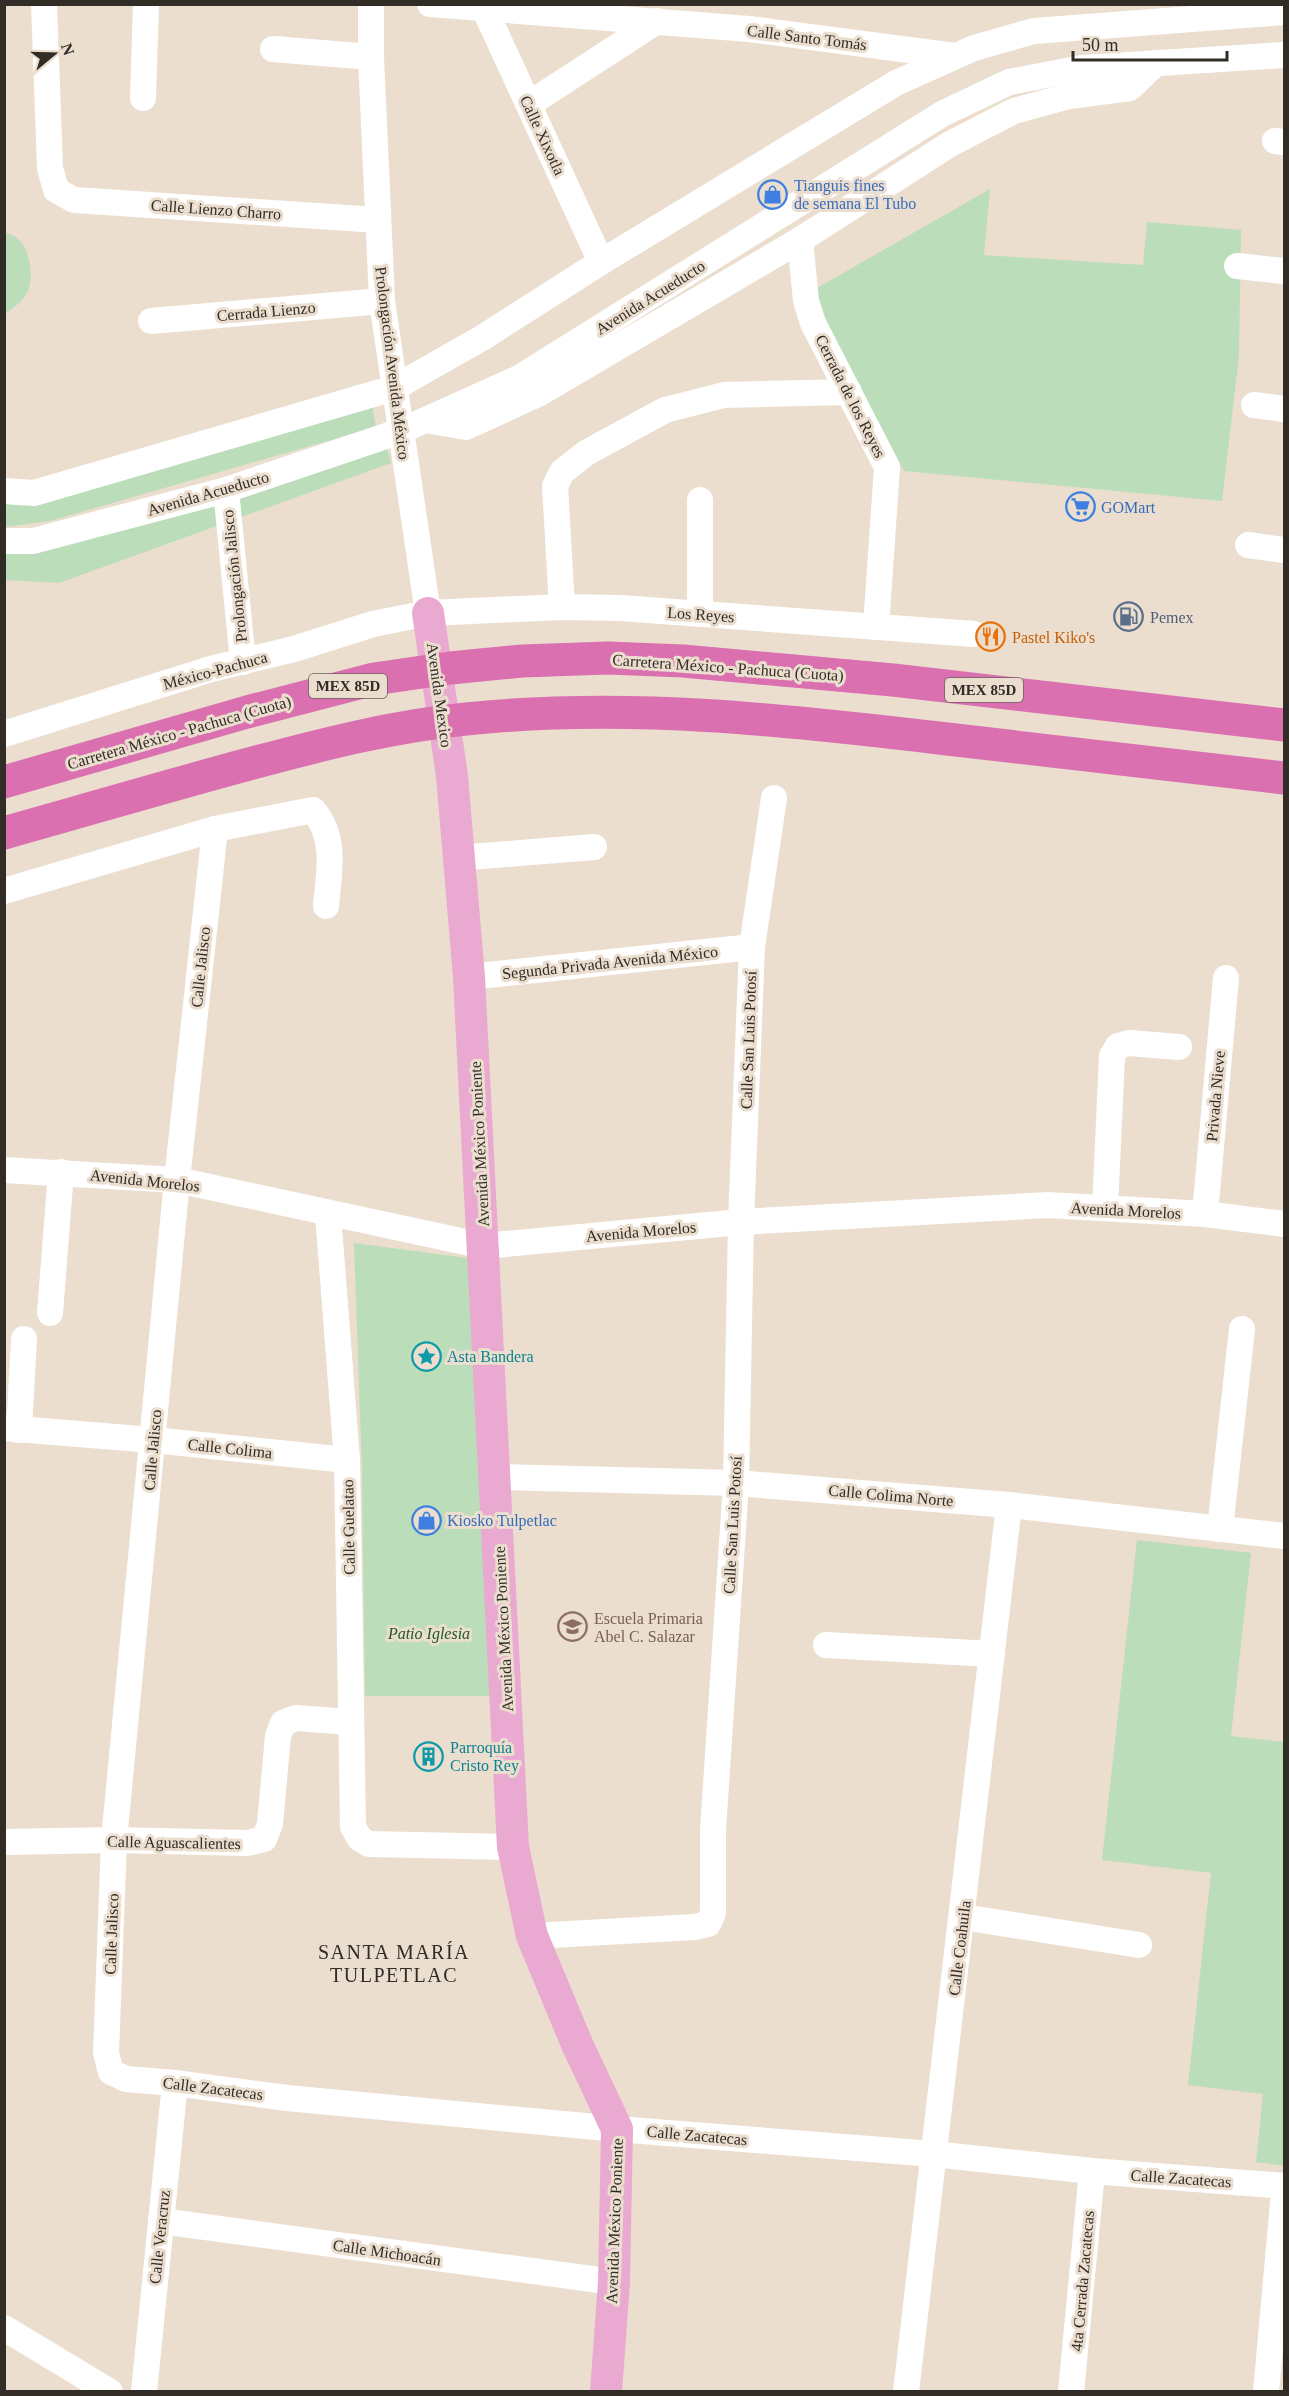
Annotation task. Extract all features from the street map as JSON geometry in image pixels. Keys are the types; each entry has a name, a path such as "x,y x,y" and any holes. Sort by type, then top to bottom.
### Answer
{"highway":[{"name":"Carretera México - Pachuca (Cuota)","path":"4,782 225,718 374,679 522,661 608,658 683,661 892,680 1284,725"},
{"path":"4,833 348,739 465,719 585,711 681,713 830,726 1284,778"}],"main road":[{"name":"Avenida Mexico","path":"428,613 452,776"},
{"name":"Avenida México Poniente","path":"452,776 469,977 513,1847 532,1936 577,2044 617,2128 614,2282 606,2391"}],"street":[{"name":"Calle Lienzo Charro","path":"44,4 50,168 56,190 74,200 378,220"},
{"path":"143,98 146,4"},
{"name":"Prolongación Avenida México","path":"371,4 371,57 382,300 428,613"},
{"name":"Calle Santo Tomás","path":"430,4 749,29 956,56"},
{"name":"Calle Xixotla","path":"484,8 602,262"},
{"path":"4,491 34,493 394,388 482,338 896,83 974,48 1034,31 1173,13 1284,12"},
{"path":"529,104 657,21"},
{"path":"273,49 371,57"},
{"name":"Avenida Acueducto","path":"4,541 33,541 226,490 401,431 519,378 942,114 1009,82 1082,68 1284,56"},
{"path":"426,420 466,427 538,394 800,240 950,144 1014,111 1069,96 1130,88 1156,63"},
{"name":"Cerrada de los Reyes","path":"800,240 806,301 813,323 887,467 876,627"},
{"path":"1237,266 1284,271"},
{"name":"Cerrada Lienzo","path":"151,321 382,300"},
{"path":"562,607 555,486 562,472 586,453 665,410 724,395 849,392"},
{"path":"1254,405 1284,409"},
{"name":"Prolongación Jalisco","path":"226,490 243,662"},
{"path":"700,500 700,614"},
{"path":"1248,545 1284,550"},
{"name":"Los Reyes","path":"428,613 562,607 620,608 974,634"},
{"name":"México-Pachuca","path":"4,734 211,669 243,662 373,624 428,613"},
{"name":"Calle San Luis Potosí","path":"532,1936 695,1927 708,1924 713,1913 713,1830 736,1483 741,1222 752,947 774,798"},
{"path":"4,891 215,829 313,810 323,822 330,854 326,906"},
{"name":"Calle Jalisco","path":"111,2072 106,2054 114,1840 177,1180 215,829"},
{"path":"458,858 594,847"},
{"name":"Segunda Privada Avenida México","path":"469,977 752,947"},
{"name":"Privada Nieve","path":"1205,1214 1226,978"},
{"path":"1105,1208 1112,1056 1118,1046 1130,1043 1179,1047"},
{"name":"Avenida Morelos","path":"4,1170 177,1180 484,1246 741,1222 1048,1205 1205,1214 1284,1224"},
{"path":"50,1313 61,1172"},
{"name":"Calle Guelatao","path":"328,1214 347,1460 353,1827 360,1839 369,1844 513,1847"},
{"path":"1220,1529 1242,1329"},
{"path":"12,1429 24,1339"},
{"name":"Calle Colima","path":"12,1429 153,1440 347,1460"},
{"name":"Calle Colima Norte","path":"495,1477 736,1483 1009,1505 1284,1536"},
{"name":"Calle Coahuila","path":"906,2391 963,1917 1009,1505"},
{"path":"826,1645 992,1654"},
{"name":"Calle Aguascalientes","path":"4,1842 114,1840 248,1844 264,1839 270,1824 278,1736 283,1723 296,1718 350,1722"},
{"path":"963,1917 1139,1945"},
{"name":"Calle Zacatecas","path":"111,2072 126,2079 287,2098 933,2154 1092,2171 1284,2186"},
{"name":"Calle Veracruz","path":"144,2391 175,2083"},
{"name":"4ta Cerrada Zacatecas","path":"1071,2391 1092,2171"},
{"path":"1273,2379 1284,2192"},
{"name":"Calle Michoacán","path":"161,2221 614,2282"},
{"path":"4,2328 110,2391"}],"green space":[{"path":"990,189 984,255 1143,265 1147,222 1241,230 1239,356 1222,501 904,471 810,292"},
{"path":"5,232 17,238 25,249 30,263 31,278 24,298 5,314"},
{"path":"372,404 376,427 50,521 5,527 4,503"},
{"path":"386,445 391,463 59,583 5,580 4,551"},
{"name":"Patio Iglesia","path":"354,1243 475,1259 497,1696 365,1696 362,1470"},
{"path":"1137,1540 1251,1553 1231,1736 1284,1742 1284,2166 1256,2162 1263,2094 1188,2085 1211,1873 1102,1860"}],"place":[{"name":"Tianguis fines de semana El Tubo","path":"773,194"},
{"name":"GOMart","path":"1080,507"},
{"name":"Pemex","path":"1129,617"},
{"name":"Pastel Kiko's","path":"991,637"},
{"name":"Asta Bandera","path":"426,1356"},
{"name":"Kiosko Tulpetlac","path":"426,1520"},
{"name":"Escuela Primaria Abel C. Salazar","path":"573,1627"},
{"name":"Parroquía Cristo Rey","path":"429,1756"}],"district":[{"name":"SANTA MARÍA TULPETLAC","path":"394,1964"}]}
